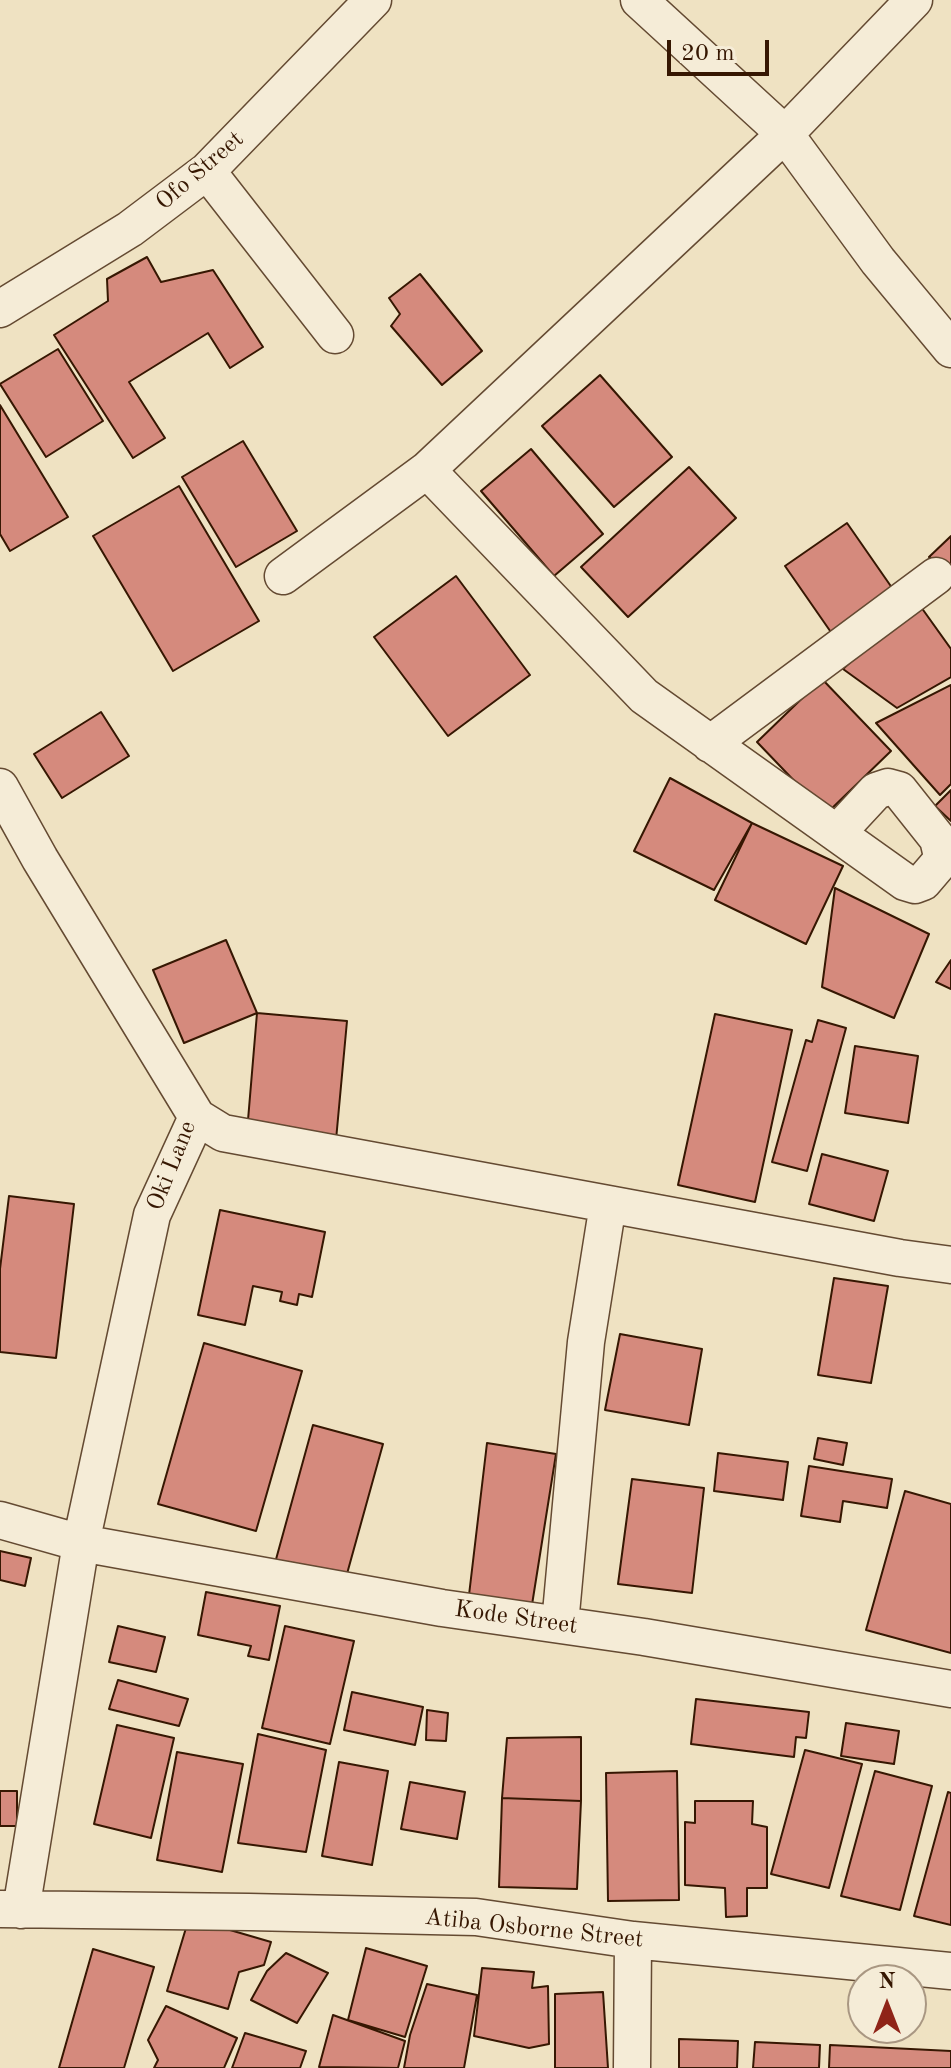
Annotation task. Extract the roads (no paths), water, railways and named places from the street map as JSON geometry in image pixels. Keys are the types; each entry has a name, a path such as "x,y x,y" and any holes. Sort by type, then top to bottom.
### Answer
{"street":[{"name":"Ofo Street","path":"0,309 130,229 207,171 373,0"},
{"path":"639,0 785,134 878,261 951,349"},
{"path":"283,576 427,470 785,134 914,0"},
{"path":"207,171 335,335"},
{"path":"427,470 644,696 837,833"},
{"path":"710,744 936,576"},
{"name":"Oki Lane","path":"0,787 40,859 197,1117 152,1215 81,1543 10,1910"},
{"path":"197,1117 223,1133 951,1265"},
{"path":"560,1624 586,1342 608,1204"},
{"name":"Kode Street","path":"0,1520 81,1543 442,1608 560,1624 951,1689"},
{"name":"Atiba Osborne Street","path":"10,1910 476,1917 633,1940 951,1971"},
{"path":"632,2068 633,1940"}]}
